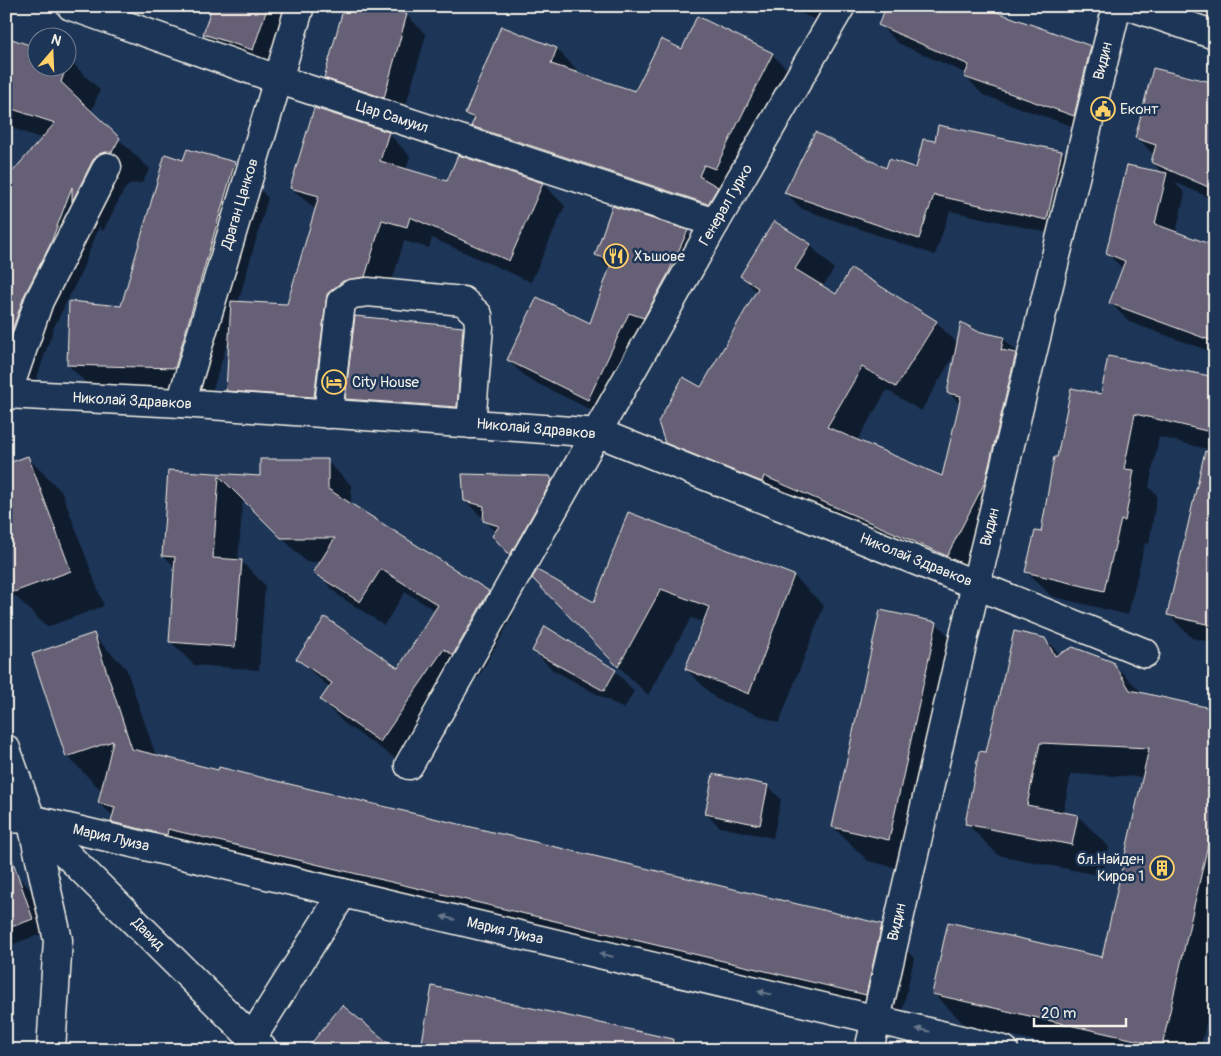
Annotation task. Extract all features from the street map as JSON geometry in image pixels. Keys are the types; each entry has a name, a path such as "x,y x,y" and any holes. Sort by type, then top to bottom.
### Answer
{"street":[{"name":"Цар Самуил","path":"71,6 277,79 715,223"},
{"name":"Драган Цанков","path":"181,403 300,6"},
{"name":"Генерал Гурко","path":"409,765 599,433 715,223 841,6"},
{"name":"Видин","path":"869,1050 976,584 1116,6"},
{"path":"1130,6 1215,35"},
{"path":"7,394 39,301 107,167"},
{"path":"328,414 341,302 352,294 368,292 464,301 478,316 479,327 471,424"},
{"name":"Николай Здравков","path":"7,394 181,403 599,433 1144,653"},
{"path":"6,749 19,818 58,940 51,1050"},
{"name":"Мария Луиза","path":"19,818 1004,1050"},
{"name":"Давид","path":"19,818 258,1044"},
{"path":"258,1044 343,893"}],"building":[{"path":"212,6 268,6 253,50 203,34"},
{"path":"344,6 379,6 407,14 384,98 324,78"},
{"path":"887,6 980,6 1091,46 1074,116 964,77 969,65 878,25"},
{"path":"697,16 773,53 715,169 704,165 699,176 718,187 708,204 471,126 475,118 465,114 501,26 557,48 551,64 635,91 661,39 682,49"},
{"path":"6,37 28,45 28,78 62,78 61,82 120,138 112,152 99,154 93,160 72,202 72,187 50,245 24,296 6,348 6,179 55,123 6,107"},
{"path":"1153,68 1215,83 1215,190 1151,162 1156,145 1135,138"},
{"path":"314,108 389,132 380,161 447,181 458,155 543,183 509,261 410,217 407,227 382,220 365,277 343,281 327,294 314,397 226,391 231,301 287,304 319,196 290,188"},
{"path":"938,125 1062,151 1047,220 934,195 919,239 784,193 815,132 886,168 889,159 916,168 923,139 935,141"},
{"path":"187,149 235,162 175,368 67,365 69,301 121,306 165,154 183,160"},
{"path":"1127,165 1167,173 1155,224 1215,246 1215,342 1109,303 1125,261 1106,253"},
{"path":"612,206 688,230 668,274 644,318 629,313 588,400 507,360 537,297 590,323 612,261 595,255"},
{"path":"774,221 811,244 795,269 836,294 851,268 937,321 896,387 862,367 827,427 942,476 961,396 947,393 961,322 977,331 1004,337 1001,350 1016,353 985,482 947,556 764,476 762,482 665,443 658,422 683,377 701,387 758,288 740,276"},
{"path":"355,316 463,327 457,407 345,399"},
{"path":"1108,356 1215,377 1215,433 1135,414 1124,469 1134,470 1125,521 1121,520 1104,591 1025,572 1035,531 1041,532 1054,457 1057,457 1071,388 1101,394"},
{"path":"1205,451 1215,453 1215,626 1167,615"},
{"path":"28,456 71,571 11,593 6,580 6,464"},
{"path":"260,459 328,459 328,489 489,591 453,655 444,649 380,742 320,700 332,683 296,659 325,617 398,668 438,605 381,569 360,602 313,573 335,538 281,538 219,476 213,558 242,560 235,647 169,642 175,557 162,556 168,470 260,476"},
{"path":"462,474 550,476 552,480 510,555 492,536 499,526 483,521 484,506 464,501"},
{"path":"628,512 794,575 749,694 685,669 709,607 661,589 618,667 532,578 537,570 594,602"},
{"path":"880,610 937,622 889,840 832,827"},
{"path":"545,626 616,670 604,691 532,651"},
{"name":"бл.Найден Киров 1","path":"1014,631 1045,638 1055,656 1073,647 1113,662 1130,690 1215,709 1215,814 1162,1046 932,994 948,922 1102,957 1149,748 1040,743 1027,805 1078,815 1072,845 965,824 979,751 986,752"},
{"path":"94,633 132,749 218,770 219,767 882,924 866,995 168,829 167,835 111,822 115,807 98,803 113,741 66,757 32,654"},
{"path":"713,774 768,785 760,825 705,814"},
{"path":"10,853 33,919 6,929 6,854"},
{"path":"432,986 673,1039 672,1050 437,1050 422,1042"},
{"path":"342,1005 397,1050 306,1050"}],"place":[{"name":"Еконт","path":"1103,109"},
{"name":"Хъшове","path":"616,256"},
{"name":"City House","path":"334,382"},
{"name":"бл.Найден Киров 1","path":"1162,868"}]}
